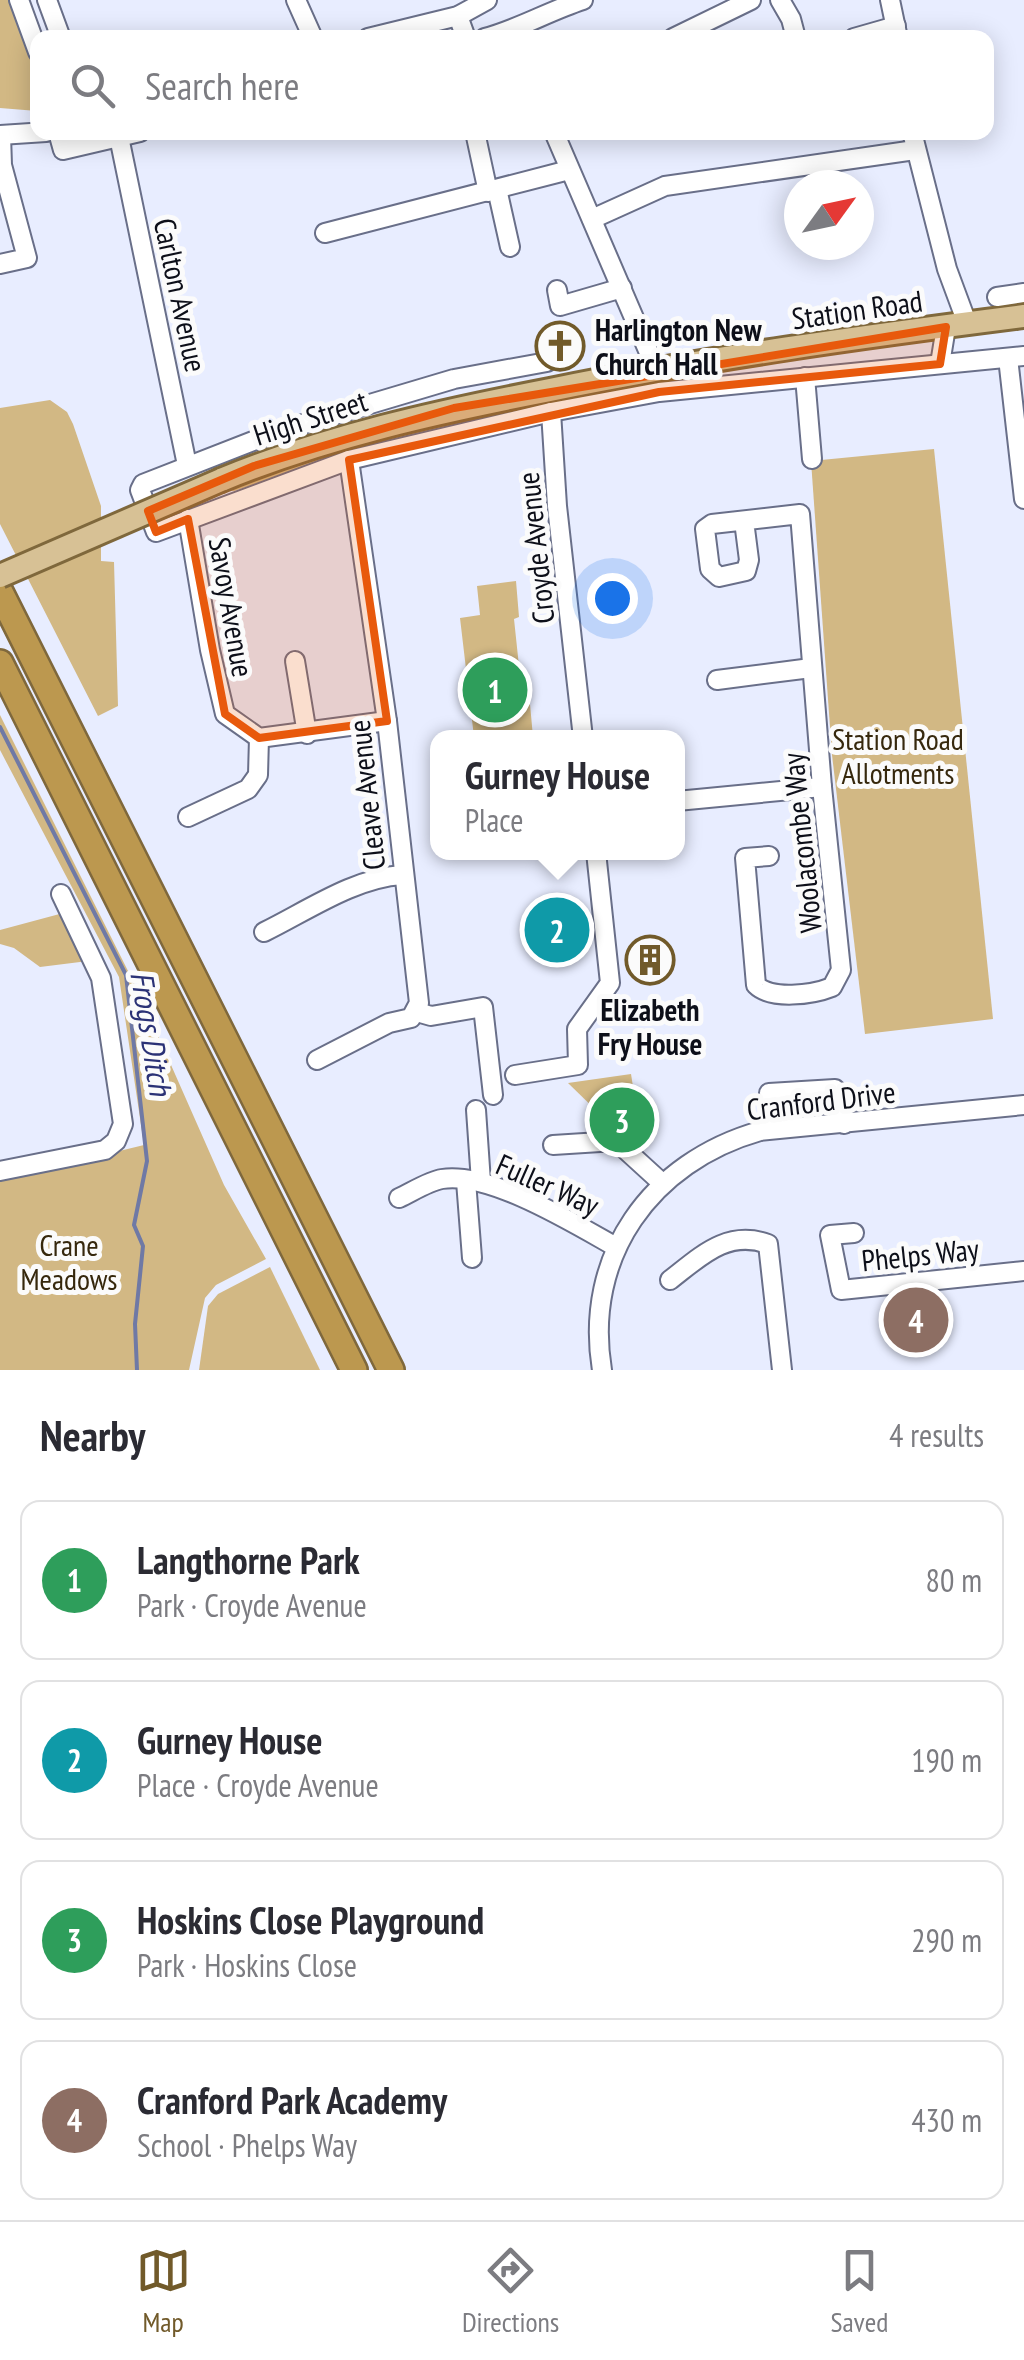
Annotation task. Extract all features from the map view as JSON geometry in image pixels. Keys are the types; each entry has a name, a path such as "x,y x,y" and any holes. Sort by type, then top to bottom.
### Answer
{"highway":[{"path":"0,592 391,1370"},
{"path":"0,662 354,1370"}],"main road":[{"name":"Station Road","path":"656,369 1024,316"},
{"name":"High Street","path":"0,576 290,453 382,425 656,369"}],"street":[{"path":"18,0 30,31"},
{"path":"47,0 57,30"},
{"path":"296,0 309,30"},
{"path":"401,30 458,16 487,0"},
{"path":"517,30 553,4 583,0"},
{"path":"689,30 751,0"},
{"path":"780,0 794,30"},
{"path":"890,0 897,30"},
{"path":"458,16 463,30"},
{"path":"0,264 27,258 2,164 0,135 30,133"},
{"path":"60,140 63,150 107,140"},
{"name":"Carlton Avenue","path":"121,140 187,465"},
{"path":"477,140 510,247"},
{"path":"557,140 656,369"},
{"path":"592,219 665,186 913,141 947,270 957,325 940,364"},
{"path":"325,232 570,170"},
{"path":"557,290 560,306 622,288"},
{"path":"997,297 1024,292"},
{"path":"546,362 454,379 276,432 187,465 143,484 140,490 156,532 349,460 551,412 659,392 1016,357 1024,499"},
{"path":"805,377 812,459"},
{"name":"Croyde Avenue","path":"551,412 557,506 582,730"},
{"name":"Cleave Avenue","path":"349,460 387,721 417,1012"},
{"name":"Woolacombe Way","path":"744,520 800,514 811,668 842,970 832,987 774,994 764,993 756,986 745,858 769,856"},
{"name":"Savoy Avenue","path":"188,519 225,714 259,738"},
{"path":"296,661 306,734"},
{"path":"717,680 811,668"},
{"path":"188,817 248,789 258,775 259,738 387,721"},
{"path":"685,799 822,787"},
{"path":"514,1075 578,1065 577,1029 610,984 597,860"},
{"path":"264,932 364,883 383,876 402,876"},
{"path":"0,1171 105,1150 116,1141 123,1124 101,978 61,894"},
{"path":"316,1060 389,1024 412,1018 417,1012 431,1016 484,1008 493,1095"},
{"path":"769,1093 830,1086 839,1093 844,1124"},
{"name":"Cranford Drive","path":"602,1370 597,1321 616,1247 662,1183 732,1139 760,1131 1024,1105"},
{"path":"472,1258 476,1110"},
{"path":"554,1145 616,1140 662,1183"},
{"name":"Fuller Way","path":"399,1198 442,1179 474,1181 561,1216 616,1247"},
{"name":"Phelps Way","path":"854,1233 830,1235 841,1290 1024,1271"},
{"path":"670,1280 712,1246 758,1240 768,1244 782,1370"}],"highlighted area":[{"path":"946,327 940,364 659,392 349,460 387,721 259,738 225,714 188,519 156,532 148,511 254,466 454,408"}],"green space":[{"path":"0,0 15,0 30,42 30,110 0,108"},
{"path":"621,392 393,438 234,491 226,490 322,456 420,429"},
{"path":"50,400 67,412 73,424 101,506 101,561 114,562 118,706 98,716 0,524 0,408"},
{"name":"Station Road Allotments","path":"934,449 993,1019 865,1034 832,755 811,461"},
{"path":"516,581 519,617 514,619 523,704 530,704 532,730 473,730 460,618 480,615 477,586"},
{"name":"Crane Meadows","path":"0,715 141,997 224,1185 266,1259 216,1285 205,1298 189,1370 0,1370 0,1180 144,1145 119,977 0,750"},
{"path":"67,912 88,961 40,967 14,948 0,944 0,930"},
{"path":"631,1074 644,1157 568,1083"},
{"path":"270,1267 320,1370 199,1370 208,1306 218,1294"}],"waterway":[{"name":"Frogs Ditch","path":"0,727 126,975 147,1161 134,1225 143,1246 135,1324 137,1370"}],"place":[{"name":"Harlington New Church Hall","path":"560,346"},
{"name":"Langthorne Park","path":"495,690"},
{"name":"Gurney House","path":"557,930"},
{"name":"Elizabeth Fry House","path":"650,960"},
{"name":"Hoskins Close Playground","path":"622,1120"},
{"name":"Cranford Park Academy","path":"916,1320"}]}
